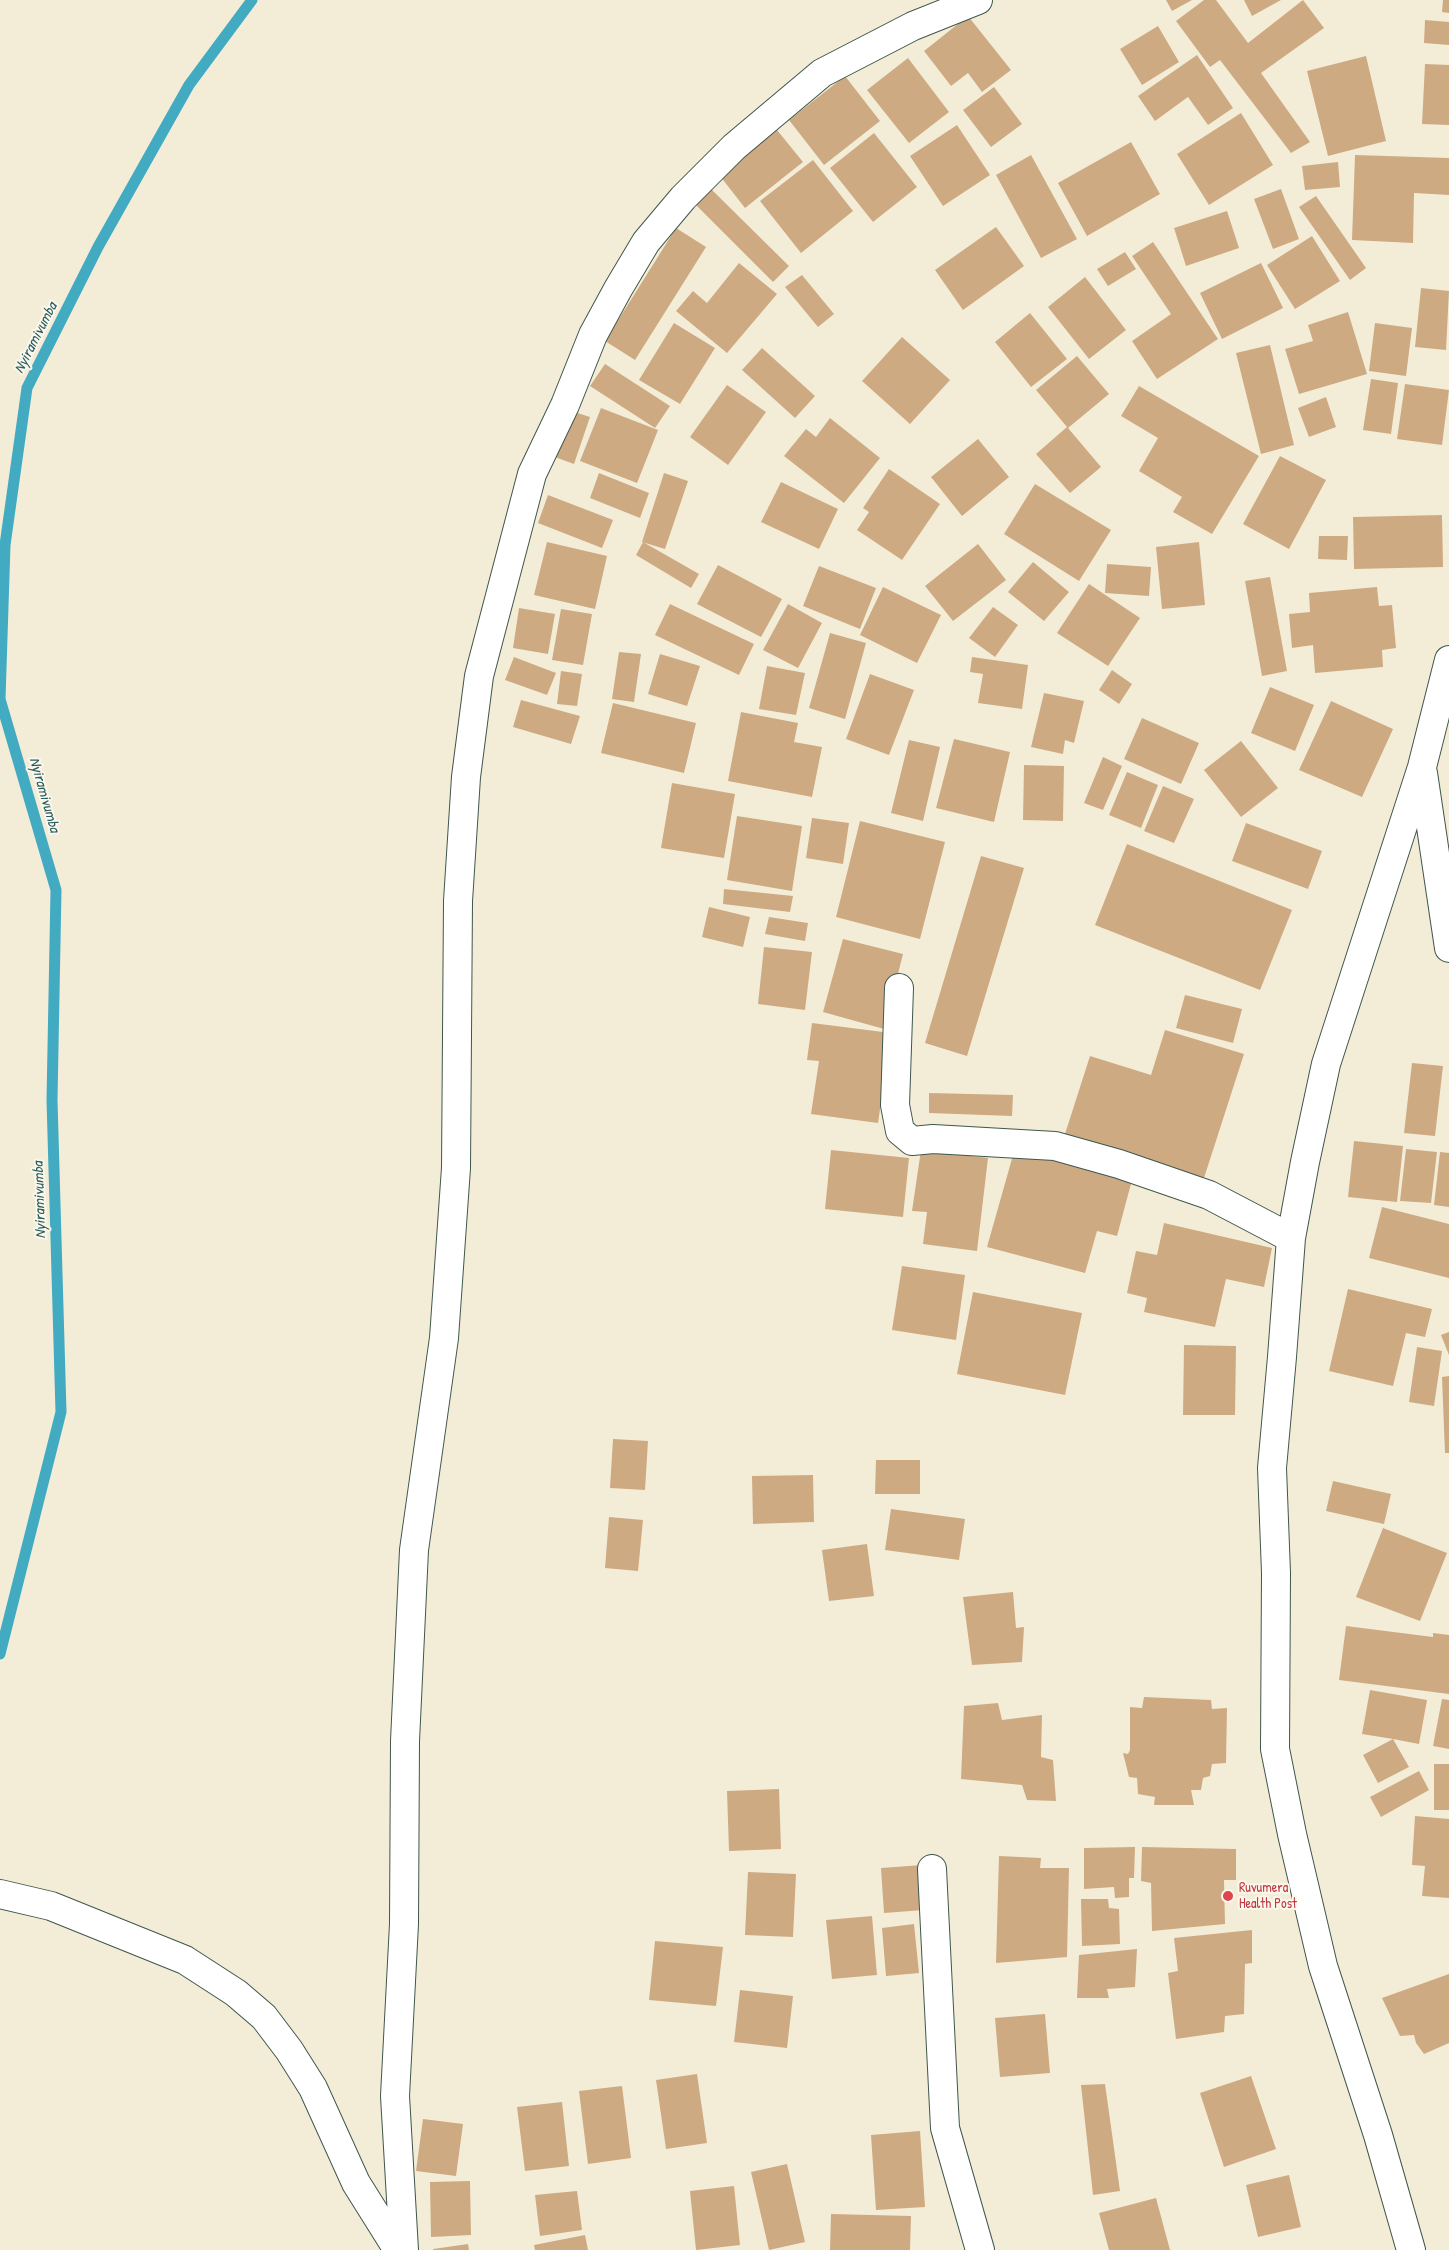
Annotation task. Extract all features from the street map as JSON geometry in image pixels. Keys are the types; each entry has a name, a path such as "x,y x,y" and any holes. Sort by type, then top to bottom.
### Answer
{"street":[{"path":"404,2250 395,2096 404,1924 405,1741 414,1550 444,1328 456,1168 458,901 466,777 482,666 532,474 565,405 593,335 646,242 684,198 734,147 822,73 914,26 978,0"},
{"path":"1411,2250 1378,2135 1323,1966 1292,1834 1275,1749 1276,1573 1272,1468 1291,1238 1304,1162 1326,1064 1374,921 1422,766 1449,660"},
{"path":"1422,766 1449,948"},
{"path":"899,988 894,1105 900,1131 912,1141 933,1139 1054,1146 1119,1164 1209,1195 1291,1238"},
{"path":"932,1869 945,2128 980,2250"},
{"path":"0,1894 51,1906 185,1960 236,1993 264,2017 289,2050 313,2088 356,2183 398,2250"}],"building":[{"path":"1166,0 1192,0 1172,11"},
{"path":"1204,0 1216,0 1248,43 1303,0 1324,28 1261,73 1310,142 1291,153 1220,60 1210,67 1176,21"},
{"path":"1244,0 1281,0 1252,16"},
{"path":"1443,0 1449,0 1449,13 1442,12"},
{"path":"968,16 1011,70 982,92 968,73 951,86 924,51"},
{"path":"1425,20 1449,22 1449,45 1424,43"},
{"path":"1158,26 1179,62 1142,85 1120,49"},
{"path":"1197,55 1233,108 1208,125 1188,97 1155,121 1138,96"},
{"path":"1366,56 1386,141 1328,156 1307,71"},
{"path":"908,58 949,112 909,143 867,90"},
{"path":"1425,64 1449,65 1449,125 1422,124"},
{"path":"845,76 880,121 824,165 789,120"},
{"path":"994,87 1022,124 991,147 963,110"},
{"path":"1241,113 1273,165 1209,205 1177,154"},
{"path":"957,125 990,175 943,206 910,156"},
{"path":"777,130 803,162 745,208 720,176"},
{"path":"874,133 917,187 873,222 830,168"},
{"path":"1131,142 1160,194 1087,236 1058,183"},
{"path":"1031,155 1077,239 1041,258 996,175"},
{"path":"1355,155 1449,158 1449,195 1414,193 1413,243 1352,240"},
{"path":"813,160 853,211 801,253 760,201"},
{"path":"1338,162 1340,187 1305,190 1302,166"},
{"path":"709,187 789,266 773,282 694,203"},
{"path":"1281,189 1299,239 1273,249 1254,199"},
{"path":"1316,196 1366,268 1350,280 1299,207"},
{"path":"1227,211 1239,248 1186,266 1174,228"},
{"path":"996,227 1024,266 963,310 935,270"},
{"path":"676,228 706,247 635,360 605,341"},
{"path":"1312,236 1340,281 1295,309 1267,265"},
{"path":"1153,242 1218,339 1157,379 1132,341 1171,314 1132,256"},
{"path":"1125,252 1136,269 1108,286 1097,269"},
{"path":"739,263 777,294 727,353 676,311 693,291 707,303"},
{"path":"1261,263 1283,308 1222,339 1200,293"},
{"path":"802,275 834,314 818,327 785,287"},
{"path":"1085,277 1126,330 1089,359 1048,307"},
{"path":"1421,288 1449,291 1446,350 1415,347"},
{"path":"1348,312 1367,374 1299,394 1285,349 1313,341 1308,325"},
{"path":"1030,313 1067,359 1031,387 995,342"},
{"path":"674,323 715,348 680,404 639,380"},
{"path":"1375,323 1412,328 1406,376 1369,371"},
{"path":"902,337 950,380 910,424 862,381"},
{"path":"1270,345 1294,445 1261,454 1236,353"},
{"path":"762,348 815,396 795,418 742,370"},
{"path":"1077,356 1109,394 1068,428 1101,467 1070,493 1036,454 1067,427 1036,390"},
{"path":"605,364 670,406 655,428 590,386"},
{"path":"1371,379 1398,383 1391,434 1363,430"},
{"path":"1405,384 1449,390 1442,445 1397,439"},
{"path":"727,385 766,412 728,465 690,437"},
{"path":"1139,386 1259,456 1212,534 1173,512 1182,497 1139,471 1158,438 1121,416"},
{"path":"1326,397 1336,427 1309,437 1298,408"},
{"path":"601,408 658,430 637,483 580,461"},
{"path":"568,410 590,417 574,464 552,456"},
{"path":"830,418 880,458 844,503 784,456 806,429 816,437"},
{"path":"978,439 1009,477 962,516 931,477"},
{"path":"1280,456 1326,480 1289,549 1243,524"},
{"path":"889,469 940,504 902,560 857,530 869,512 863,508"},
{"path":"599,473 649,493 640,518 590,498"},
{"path":"664,473 688,481 665,549 642,542"},
{"path":"781,482 838,509 819,549 761,522"},
{"path":"1035,484 1111,530 1079,581 1004,534"},
{"path":"548,495 613,520 602,548 538,523"},
{"path":"1442,515 1443,567 1354,569 1353,517"},
{"path":"1319,536 1348,536 1347,560 1318,559"},
{"path":"547,542 607,556 595,609 534,595"},
{"path":"643,542 699,574 691,588 636,555"},
{"path":"1199,542 1205,605 1162,609 1156,547"},
{"path":"978,544 1006,580 953,621 925,586"},
{"path":"1033,562 1069,592 1044,621 1008,592"},
{"path":"1107,564 1151,567 1149,596 1105,593"},
{"path":"718,565 782,599 761,637 697,604"},
{"path":"819,566 876,588 860,629 803,606"},
{"path":"1270,577 1287,671 1262,676 1245,581"},
{"path":"1089,584 1140,618 1108,666 1057,633"},
{"path":"883,587 941,615 917,663 860,635"},
{"path":"1377,587 1379,606 1392,605 1396,648 1382,650 1383,667 1315,673 1313,645 1292,648 1289,614 1310,612 1309,593"},
{"path":"670,604 754,644 739,675 655,635"},
{"path":"788,604 822,623 798,668 763,650"},
{"path":"993,607 1018,625 995,657 969,638"},
{"path":"519,608 555,614 548,654 513,648"},
{"path":"561,609 592,614 583,665 552,660"},
{"path":"830,633 866,643 845,719 809,708"},
{"path":"619,652 641,654 634,702 612,699"},
{"path":"660,654 700,666 687,706 648,694"},
{"path":"514,657 556,673 547,695 505,680"},
{"path":"972,657 1028,665 1022,709 978,703 983,674 970,672"},
{"path":"767,666 805,673 796,715 759,709"},
{"path":"1112,670 1132,684 1119,704 1099,690"},
{"path":"561,671 582,674 577,706 557,704"},
{"path":"870,674 914,690 889,755 846,739"},
{"path":"1270,687 1314,705 1295,751 1251,733"},
{"path":"1044,693 1084,701 1074,743 1065,740 1063,754 1031,747"},
{"path":"521,700 580,716 571,744 513,727"},
{"path":"1331,701 1393,729 1362,797 1299,770"},
{"path":"613,703 696,723 684,773 601,753"},
{"path":"741,712 798,723 794,742 822,747 812,797 728,781"},
{"path":"1142,718 1199,743 1181,784 1124,759"},
{"path":"954,739 1010,752 994,822 936,808"},
{"path":"909,740 940,747 923,821 891,813"},
{"path":"1241,741 1278,788 1241,817 1204,770"},
{"path":"1103,757 1122,766 1103,810 1084,803"},
{"path":"1024,765 1064,766 1063,821 1023,820"},
{"path":"1127,772 1158,785 1141,828 1109,815"},
{"path":"672,783 735,794 724,858 661,848"},
{"path":"1163,786 1194,799 1174,843 1144,831"},
{"path":"737,816 802,826 792,891 727,880"},
{"path":"812,818 849,823 843,864 806,858"},
{"path":"860,821 945,842 920,939 836,917"},
{"path":"1246,823 1322,851 1308,889 1232,861"},
{"path":"1127,844 1292,910 1260,990 1095,925"},
{"path":"981,856 1024,868 967,1056 925,1043"},
{"path":"724,889 793,896 790,912 723,904"},
{"path":"709,907 750,917 743,947 702,937"},
{"path":"769,917 808,923 805,941 765,934"},
{"path":"843,939 903,954 884,1029 823,1012"},
{"path":"764,947 812,952 805,1010 758,1004"},
{"path":"1185,995 1242,1009 1233,1043 1176,1028"},
{"path":"812,1023 891,1033 878,1123 811,1114 819,1061 807,1060"},
{"path":"1165,1030 1244,1054 1204,1178 1065,1134 1090,1056 1151,1075"},
{"path":"1412,1063 1443,1066 1435,1136 1404,1133"},
{"path":"929,1093 1013,1095 1012,1116 929,1113"},
{"path":"1354,1141 1403,1146 1397,1202 1348,1197"},
{"path":"1015,1148 1132,1180 1117,1236 1097,1231 1085,1273 987,1247"},
{"path":"1406,1149 1437,1152 1431,1203 1400,1201"},
{"path":"831,1150 909,1158 903,1217 825,1209"},
{"path":"921,1150 988,1158 977,1251 923,1244 927,1212 912,1211"},
{"path":"1440,1152 1449,1153 1449,1207 1434,1205"},
{"path":"1382,1207 1449,1224 1449,1278 1369,1258"},
{"path":"1164,1223 1272,1248 1264,1287 1226,1279 1215,1327 1144,1312 1147,1298 1127,1293 1136,1251 1157,1255"},
{"path":"902,1266 965,1275 956,1340 892,1330"},
{"path":"1348,1289 1432,1309 1425,1337 1406,1333 1393,1386 1329,1371"},
{"path":"973,1292 1082,1313 1065,1395 957,1374"},
{"path":"1449,1332 1449,1355 1441,1335"},
{"path":"1184,1345 1236,1346 1235,1415 1183,1415"},
{"path":"1417,1347 1442,1351 1434,1406 1409,1402"},
{"path":"1449,1376 1449,1453 1445,1453 1442,1377"},
{"path":"613,1439 648,1441 645,1490 610,1488"},
{"path":"876,1460 920,1460 920,1494 875,1494"},
{"path":"813,1475 814,1522 753,1524 752,1476"},
{"path":"1333,1481 1391,1494 1384,1524 1326,1511"},
{"path":"891,1509 965,1519 959,1560 885,1550"},
{"path":"609,1517 643,1520 638,1571 605,1568"},
{"path":"1383,1528 1447,1553 1420,1621 1356,1597"},
{"path":"867,1544 874,1596 829,1601 822,1550"},
{"path":"1013,1592 1016,1628 1024,1627 1022,1662 972,1665 963,1597"},
{"path":"1346,1626 1433,1637 1433,1633 1449,1635 1449,1694 1339,1680"},
{"path":"1370,1690 1427,1700 1419,1744 1362,1734"},
{"path":"1144,1697 1211,1700 1212,1709 1227,1708 1226,1763 1212,1764 1210,1776 1203,1778 1201,1790 1191,1790 1194,1805 1154,1805 1155,1797 1138,1794 1137,1778 1129,1777 1123,1753 1128,1754 1130,1750 1130,1707 1142,1708"},
{"path":"1442,1699 1449,1700 1449,1749 1433,1746"},
{"path":"998,1703 1002,1720 1042,1715 1041,1757 1053,1760 1056,1801 1027,1800 1022,1785 961,1779 964,1706"},
{"path":"1393,1739 1409,1767 1378,1783 1363,1755"},
{"path":"1434,1764 1449,1764 1449,1810 1434,1810"},
{"path":"1419,1771 1429,1790 1381,1817 1370,1797"},
{"path":"779,1789 781,1849 729,1851 727,1791"},
{"path":"1415,1816 1449,1819 1449,1898 1422,1896 1425,1866 1412,1865"},
{"path":"1135,1847 1134,1878 1129,1878 1129,1897 1115,1898 1114,1887 1084,1889 1084,1848"},
{"path":"1142,1847 1236,1849 1236,1880 1224,1880 1225,1924 1152,1931 1151,1883 1141,1881"},
{"path":"999,1856 1041,1858 1040,1868 1069,1868 1067,1957 996,1963"},
{"path":"922,1865 924,1910 884,1913 881,1868"},
{"path":"748,1872 796,1874 793,1937 745,1935"},
{"path":"1081,1899 1108,1899 1109,1908 1119,1909 1120,1944 1082,1946"},
{"path":"872,1916 877,1975 832,1979 826,1920"},
{"path":"914,1924 919,1973 886,1976 882,1928"},
{"path":"1252,1930 1252,1963 1245,1964 1244,2014 1225,2016 1224,2032 1176,2039 1168,1973 1178,1971 1174,1938"},
{"path":"655,1941 723,1947 716,2006 649,2000"},
{"path":"1137,1949 1135,1987 1107,1989 1109,1998 1077,1998 1079,1955"},
{"path":"1449,1974 1449,2043 1424,2054 1416,2043 1414,2035 1400,2036 1382,1998"},
{"path":"740,1990 793,1996 787,2048 734,2042"},
{"path":"1045,2014 1050,2073 1000,2077 995,2018"},
{"path":"697,2074 707,2143 666,2149 656,2080"},
{"path":"1251,2076 1276,2149 1224,2167 1200,2093"},
{"path":"1105,2084 1120,2191 1093,2195 1081,2085"},
{"path":"622,2086 631,2158 588,2164 579,2091"},
{"path":"562,2102 569,2166 525,2171 517,2107"},
{"path":"423,2119 463,2124 456,2176 416,2171"},
{"path":"920,2131 925,2207 876,2210 871,2135"},
{"path":"787,2164 805,2242 769,2250 751,2172"},
{"path":"1289,2175 1301,2227 1258,2237 1246,2185"},
{"path":"470,2181 471,2235 431,2237 430,2182"},
{"path":"734,2186 740,2245 696,2250 690,2191"},
{"path":"577,2191 582,2230 540,2236 535,2195"},
{"path":"1156,2198 1170,2250 1109,2250 1099,2213"},
{"path":"831,2214 911,2216 910,2250 830,2250"},
{"path":"585,2235 588,2250 535,2250 534,2245"},
{"path":"468,2244 469,2250 433,2250 433,2249"}],"waterway":[{"name":"Nyiramivumba","path":"0,1654 61,1412 52,1100 56,890 0,699 5,545 27,388 98,247 189,85 252,0"}],"place":[{"name":"Ruvumera Health Post","path":"1228,1896"}]}
